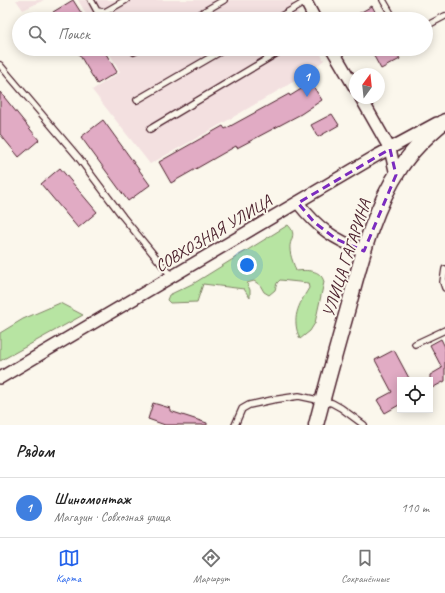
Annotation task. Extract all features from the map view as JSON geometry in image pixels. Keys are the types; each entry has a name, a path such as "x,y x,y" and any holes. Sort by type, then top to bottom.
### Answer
{"street":[{"path":"307,1 312,12"},
{"path":"336,56 349,78"},
{"path":"364,104 390,149 396,175"},
{"name":"СОВХОЗНАЯ УЛИЦА","path":"0,378 298,202 390,149 445,120"},
{"name":"УЛИЦА ГАГАРИНА","path":"316,425 364,250 376,216 396,175 411,154 423,140 445,120"},
{"path":"298,202 314,222 336,239 364,250"}],"lane":[{"path":"91,0 98,11 105,12 126,0"},
{"path":"203,12 224,0"},
{"path":"383,0 390,12"},
{"path":"288,12 307,1"},
{"path":"433,22 445,16"},
{"path":"137,100 213,56"},
{"path":"150,129 272,56"},
{"path":"0,65 78,157 123,217 173,277"},
{"path":"445,269 443,282 445,288"},
{"path":"415,344 445,330"},
{"path":"234,425 242,409 249,405 299,396 332,403 364,425"}],"highlighted area":[{"path":"390,149 396,175 364,251 336,239 314,222 298,203"}],"shaded area":[{"path":"16,0 44,0 23,10"},
{"path":"78,0 291,0 297,12 85,12"},
{"path":"111,56 322,56 324,60 310,72 150,164 92,90 120,72"}],"green space":[{"path":"288,225 293,234 290,252 296,271 313,271 320,275 324,282 315,323 310,331 300,339 297,332 296,318 299,307 309,288 308,283 280,280 277,283 275,290 269,295 264,292 260,285 254,281 247,283 250,290 250,298 244,289 203,284 197,302 170,303 167,300 169,295 196,282"},
{"path":"60,303 83,315 0,361 0,333 23,319"}],"building":[{"path":"73,0 81,12 53,12"},
{"path":"372,6 375,12 361,12"},
{"path":"80,56 107,56 117,72 97,84"},
{"path":"374,56 398,56 400,59 380,68"},
{"path":"311,83 322,100 301,114 237,148 236,146 171,183 159,162 223,126 225,129 289,94 290,96"},
{"path":"0,92 39,140 19,157 0,134"},
{"path":"332,114 339,125 318,137 311,125"},
{"path":"103,120 150,185 128,201 81,137"},
{"path":"60,168 97,212 78,228 41,184"},
{"path":"441,339 445,347 445,381 433,387 433,377 430,377 430,375 442,368 430,345"},
{"path":"394,350 408,377 397,377 397,406 385,413 377,400 392,392 375,360"},
{"path":"153,403 170,408 170,411 207,423 207,425 165,425 148,419"}],"place":[{"name":"Шиномонтаж","path":"307,97"}]}
